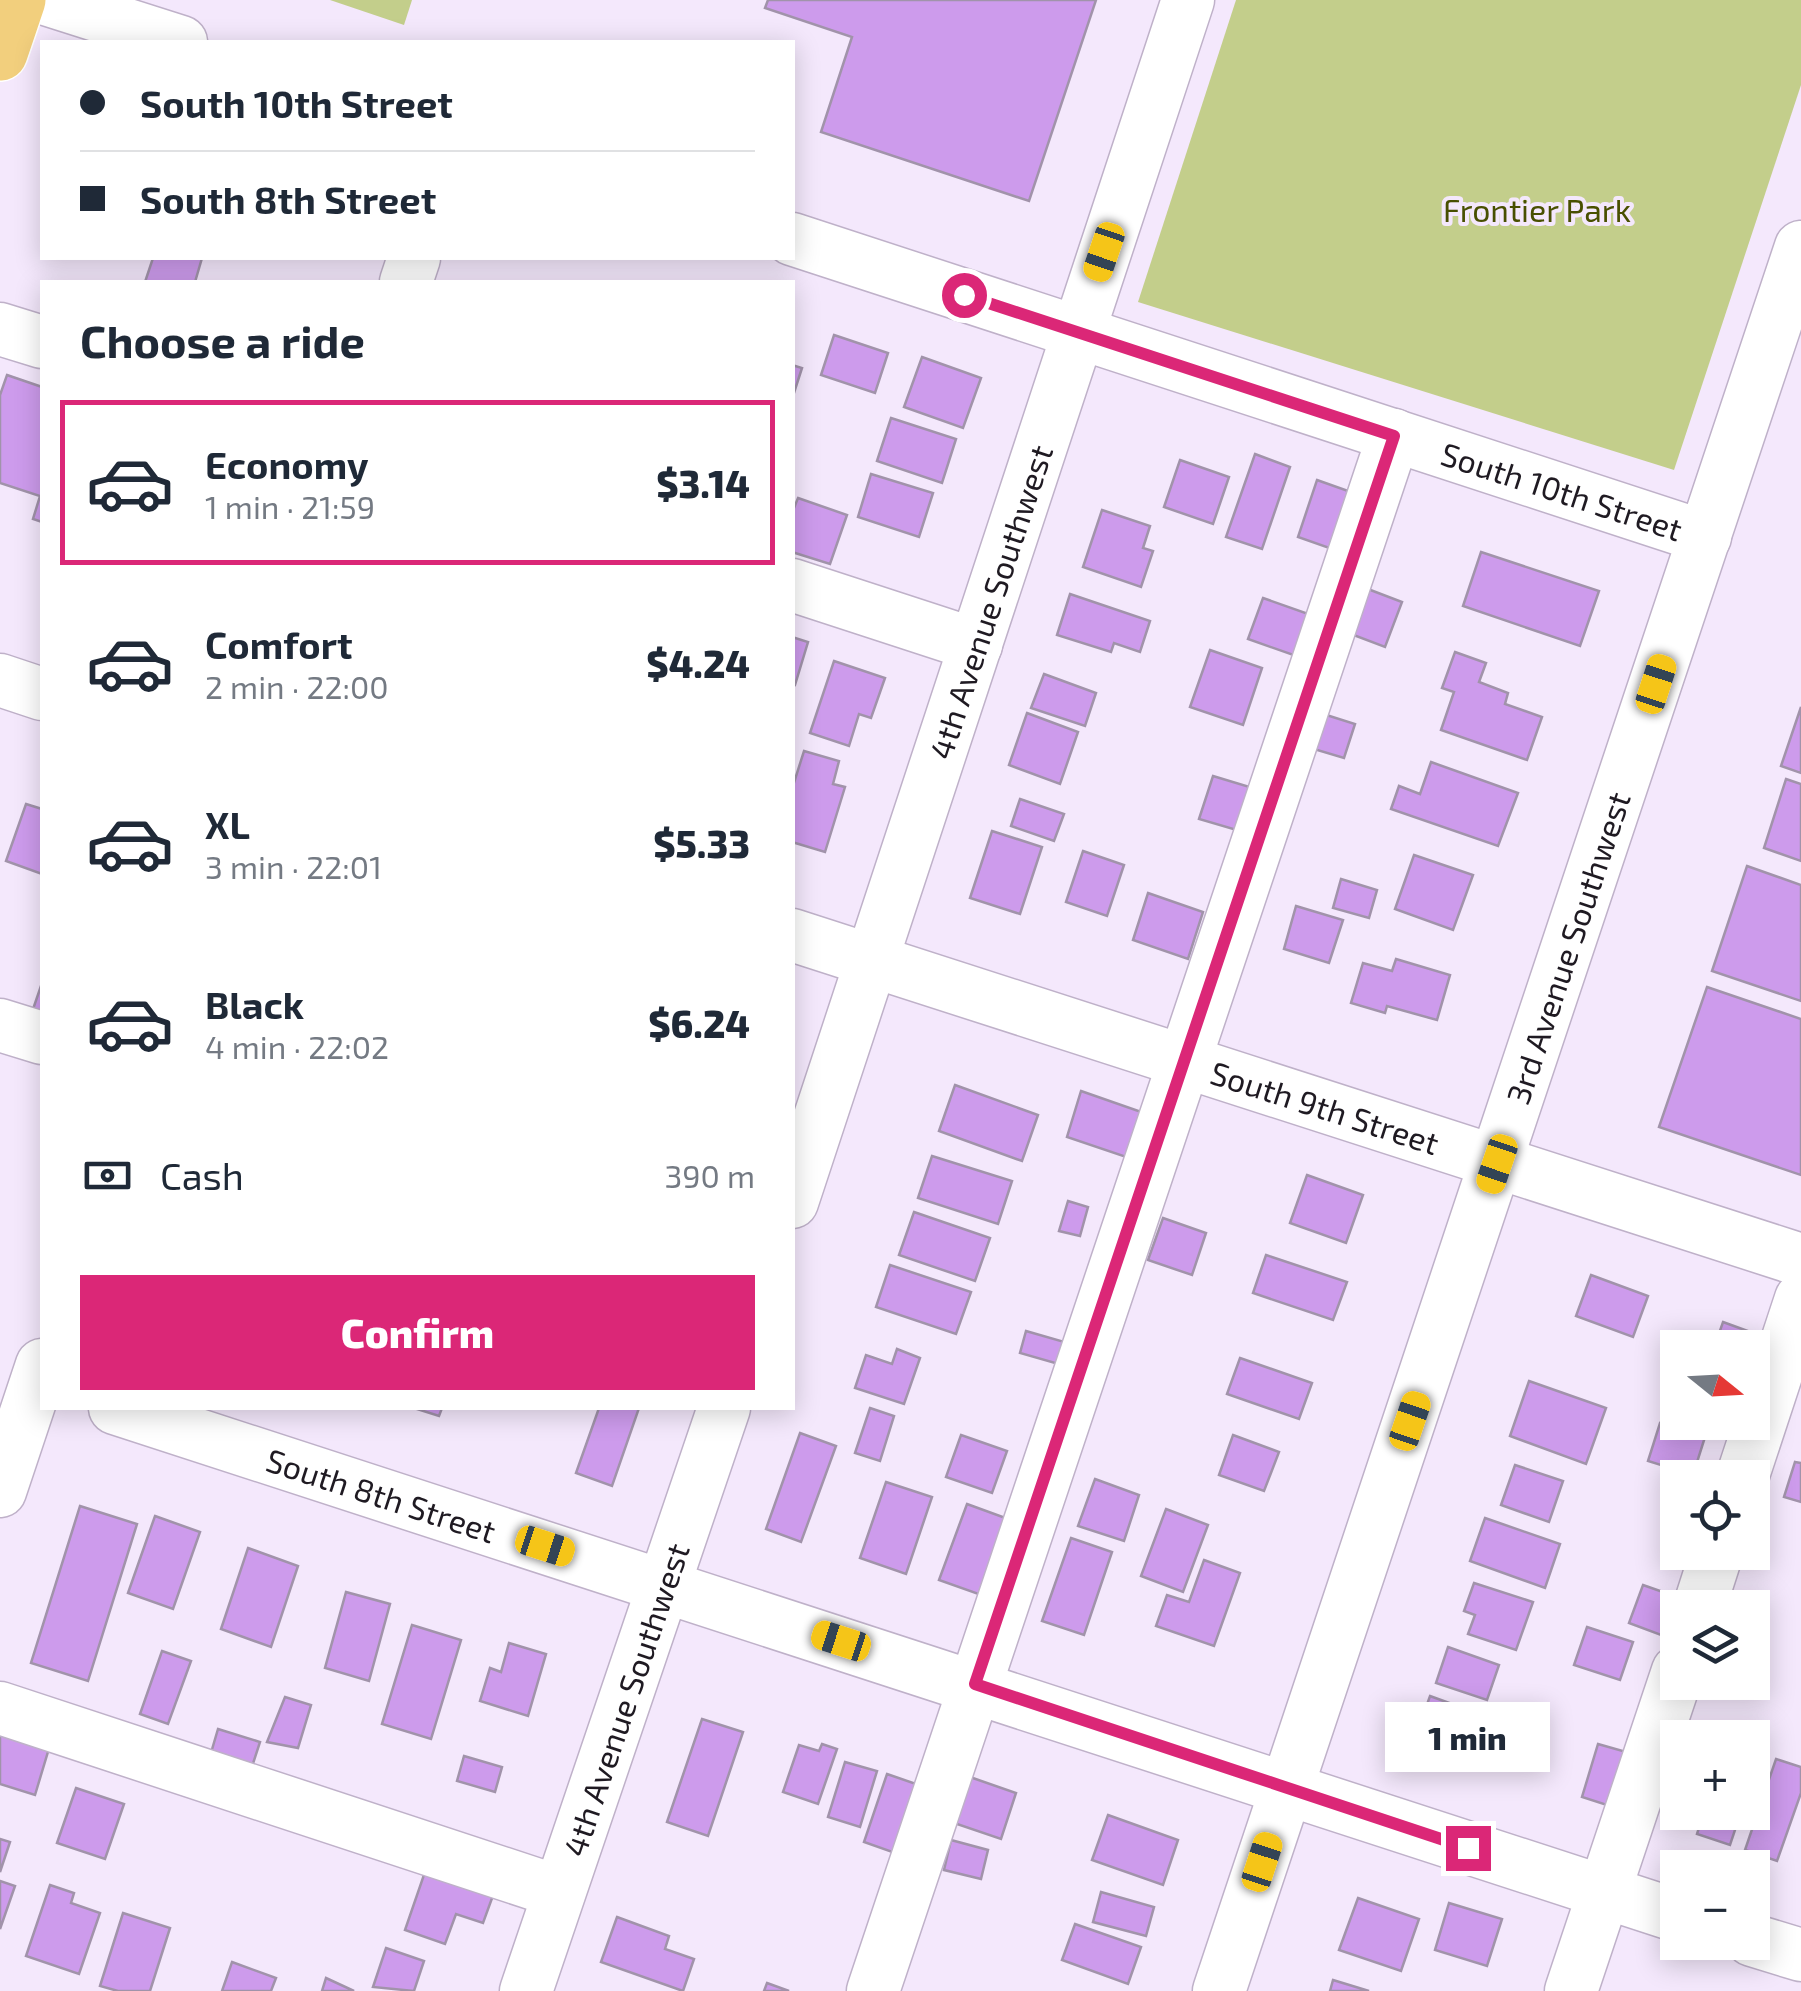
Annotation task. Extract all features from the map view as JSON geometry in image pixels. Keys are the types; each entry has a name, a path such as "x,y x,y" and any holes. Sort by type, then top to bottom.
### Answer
{"highway":[{"path":"0,54 18,0"}],"street":[{"path":"49,0 175,40"},
{"name":"4th Avenue Southwest","path":"795,1193 1188,0"},
{"name":"South 10th Street","path":"795,240 1705,537"},
{"name":"3rd Avenue Southwest","path":"1219,1991 1801,248"},
{"path":"0,329 40,341"},
{"path":"873,1991 1394,436"},
{"path":"795,586 976,645"},
{"path":"0,680 40,693"},
{"name":"South 9th Street","path":"795,936 1801,1260"},
{"path":"0,1025 40,1037"},
{"path":"1748,1460 1801,1299"},
{"path":"0,1491 30,1376"},
{"name":"South 8th Street","path":"120,1410 975,1684 1660,1910"},
{"name":"4th Avenue Southwest","path":"526,1991 723,1410"},
{"path":"1571,1991 1668,1700"},
{"path":"0,1708 560,1892"},
{"path":"1770,1946 1801,1956"}],"green space":[{"path":"330,0 412,0 404,25"},
{"name":"Frontier Park","path":"1236,0 1801,0 1801,85 1674,470 1138,302"}],"building":[{"path":"768,0 1096,0 1029,201 821,132 852,37 765,8"},
{"path":"152,260 201,260 196,280 146,280"},
{"path":"834,335 888,353 875,393 821,375"},
{"path":"922,357 981,378 963,428 904,407"},
{"path":"795,366 802,368 795,390"},
{"path":"7,375 40,386 40,496 0,483 0,395"},
{"path":"891,418 956,439 942,483 877,461"},
{"path":"1255,454 1290,467 1262,549 1226,537"},
{"path":"1180,460 1229,477 1213,524 1164,507"},
{"path":"871,474 933,493 919,537 858,517"},
{"path":"1317,480 1351,492 1332,549 1298,537"},
{"path":"40,496 40,521 33,519"},
{"path":"798,498 847,515 830,564 795,553"},
{"path":"1102,510 1150,526 1143,548 1153,551 1141,587 1083,567"},
{"path":"1481,552 1599,591 1580,646 1463,606"},
{"path":"1360,586 1402,602 1385,647 1343,631"},
{"path":"1070,594 1150,621 1140,652 1114,643 1111,652 1057,635"},
{"path":"1263,598 1314,616 1299,657 1248,639"},
{"path":"795,638 808,642 795,685"},
{"path":"1210,650 1262,668 1243,725 1190,707"},
{"path":"1455,652 1486,663 1479,682 1508,693 1505,704 1542,717 1527,760 1441,730 1454,692 1442,688"},
{"path":"834,661 885,678 871,718 859,714 849,746 810,733"},
{"path":"1044,674 1096,693 1085,726 1031,708"},
{"path":"1801,707 1801,773 1781,766"},
{"path":"1317,712 1355,724 1344,758 1307,747"},
{"path":"1027,713 1078,732 1060,784 1009,765"},
{"path":"804,751 839,761 833,784 845,787 825,852 795,843 795,780"},
{"path":"1431,762 1518,793 1498,846 1391,809 1399,786 1420,794"},
{"path":"1213,776 1253,788 1240,831 1199,819"},
{"path":"1786,779 1801,784 1801,861 1764,848"},
{"path":"1020,799 1064,814 1054,841 1011,826"},
{"path":"26,804 40,808 40,873 6,861"},
{"path":"992,831 1042,847 1020,914 970,898"},
{"path":"1083,851 1124,865 1107,916 1066,902"},
{"path":"1414,855 1473,875 1453,930 1395,909"},
{"path":"1747,866 1801,885 1801,1001 1712,971"},
{"path":"1341,879 1377,890 1369,918 1333,908"},
{"path":"1148,893 1203,912 1188,959 1133,940"},
{"path":"1296,906 1343,920 1329,963 1284,949"},
{"path":"1396,959 1450,975 1437,1020 1387,1006 1385,1013 1351,1003 1363,963 1392,971"},
{"path":"1707,987 1801,1019 1801,1175 1659,1127"},
{"path":"40,989 40,1018 31,1015"},
{"path":"955,1085 1038,1115 1022,1161 939,1131"},
{"path":"1081,1091 1150,1115 1135,1160 1067,1137"},
{"path":"932,1156 1012,1181 998,1224 918,1198"},
{"path":"1307,1175 1363,1195 1346,1243 1290,1223"},
{"path":"1068,1201 1088,1207 1080,1236 1059,1231"},
{"path":"914,1212 990,1238 975,1281 899,1255"},
{"path":"1163,1218 1206,1233 1192,1275 1148,1260"},
{"path":"1266,1255 1347,1282 1333,1320 1253,1293"},
{"path":"890,1265 971,1292 956,1334 876,1307"},
{"path":"1591,1275 1648,1296 1633,1337 1576,1316"},
{"path":"1723,1322 1745,1330 1720,1330"},
{"path":"1026,1331 1068,1343 1062,1365 1020,1353"},
{"path":"897,1349 920,1358 904,1404 855,1388 866,1355 892,1364"},
{"path":"1240,1358 1312,1383 1299,1419 1227,1394"},
{"path":"1529,1381 1606,1408 1586,1464 1510,1436"},
{"path":"870,1408 894,1416 880,1461 855,1453"},
{"path":"420,1410 441,1410 439,1416"},
{"path":"598,1410 638,1410 612,1486 576,1473"},
{"path":"1660,1423 1660,1440 1704,1440 1698,1460 1660,1460 1660,1465 1648,1461"},
{"path":"800,1433 836,1446 801,1542 766,1529"},
{"path":"961,1435 1007,1451 992,1493 946,1477"},
{"path":"1233,1435 1279,1452 1264,1491 1219,1475"},
{"path":"1795,1462 1801,1463 1801,1502 1784,1497"},
{"path":"1515,1465 1563,1481 1549,1522 1501,1505"},
{"path":"1095,1479 1139,1495 1124,1541 1078,1526"},
{"path":"886,1482 932,1497 906,1574 860,1558"},
{"path":"967,1504 1011,1520 984,1596 939,1580"},
{"path":"80,1506 137,1524 88,1681 31,1663"},
{"path":"1166,1509 1208,1525 1183,1592 1141,1576"},
{"path":"155,1516 200,1532 173,1609 128,1593"},
{"path":"1485,1518 1560,1544 1545,1588 1470,1561"},
{"path":"1071,1538 1112,1552 1084,1635 1042,1621"},
{"path":"248,1548 298,1566 271,1647 221,1629"},
{"path":"1204,1560 1240,1573 1214,1646 1156,1626 1167,1595 1189,1602"},
{"path":"1474,1583 1533,1602 1516,1650 1468,1634 1475,1615 1464,1611"},
{"path":"1643,1585 1660,1591 1660,1635 1629,1623"},
{"path":"346,1592 390,1604 369,1681 325,1668"},
{"path":"412,1625 461,1640 431,1739 382,1724"},
{"path":"1587,1627 1633,1642 1620,1680 1574,1665"},
{"path":"509,1643 546,1654 528,1716 480,1701 490,1668 501,1672"},
{"path":"1448,1647 1499,1665 1487,1700 1436,1683"},
{"path":"162,1651 191,1661 168,1724 140,1714"},
{"path":"1430,1696 1488,1717 1471,1765 1413,1744"},
{"path":"285,1697 311,1705 298,1748 267,1742"},
{"path":"702,1719 743,1732 708,1836 667,1822"},
{"path":"0,1729 50,1745 35,1795 0,1784"},
{"path":"218,1729 260,1742 247,1782 206,1770"},
{"path":"822,1744 837,1749 818,1804 783,1792 799,1745 819,1751"},
{"path":"1598,1744 1630,1753 1613,1807 1582,1797"},
{"path":"464,1756 502,1767 495,1792 457,1781"},
{"path":"1776,1759 1801,1767 1801,1793 1777,1861 1770,1859 1770,1850 1745,1850 1752,1830 1770,1830 1770,1777"},
{"path":"845,1762 877,1771 860,1827 828,1817"},
{"path":"887,1774 919,1785 895,1853 864,1842"},
{"path":"970,1777 1016,1793 1001,1839 954,1823"},
{"path":"76,1788 124,1804 105,1859 57,1843"},
{"path":"1108,1815 1178,1840 1163,1885 1092,1860"},
{"path":"1698,1830 1735,1830 1730,1845 1697,1834"},
{"path":"0,1839 10,1842 0,1872"},
{"path":"951,1840 988,1850 981,1879 944,1870"},
{"path":"427,1866 495,1890 483,1923 456,1914 445,1944 405,1930"},
{"path":"0,1881 15,1886 0,1929"},
{"path":"50,1885 74,1893 71,1903 100,1913 79,1974 26,1956"},
{"path":"1101,1892 1154,1907 1146,1936 1093,1922"},
{"path":"1358,1898 1419,1919 1401,1971 1339,1950"},
{"path":"1449,1903 1502,1919 1487,1966 1435,1950"},
{"path":"123,1913 170,1928 150,1991 118,1991 100,1986"},
{"path":"617,1917 669,1936 665,1949 694,1959 683,1991 601,1962"},
{"path":"1075,1924 1141,1947 1128,1984 1062,1960"},
{"path":"386,1948 424,1961 414,1991 373,1987"},
{"path":"232,1962 276,1978 271,1991 222,1991"},
{"path":"326,1978 354,1991 322,1991"},
{"path":"1333,1980 1369,1991 1330,1991"},
{"path":"767,1983 789,1991 764,1991"}],"route":[{"path":"964,295 1394,436 1172,1107 975,1684 1468,1848"}]}
